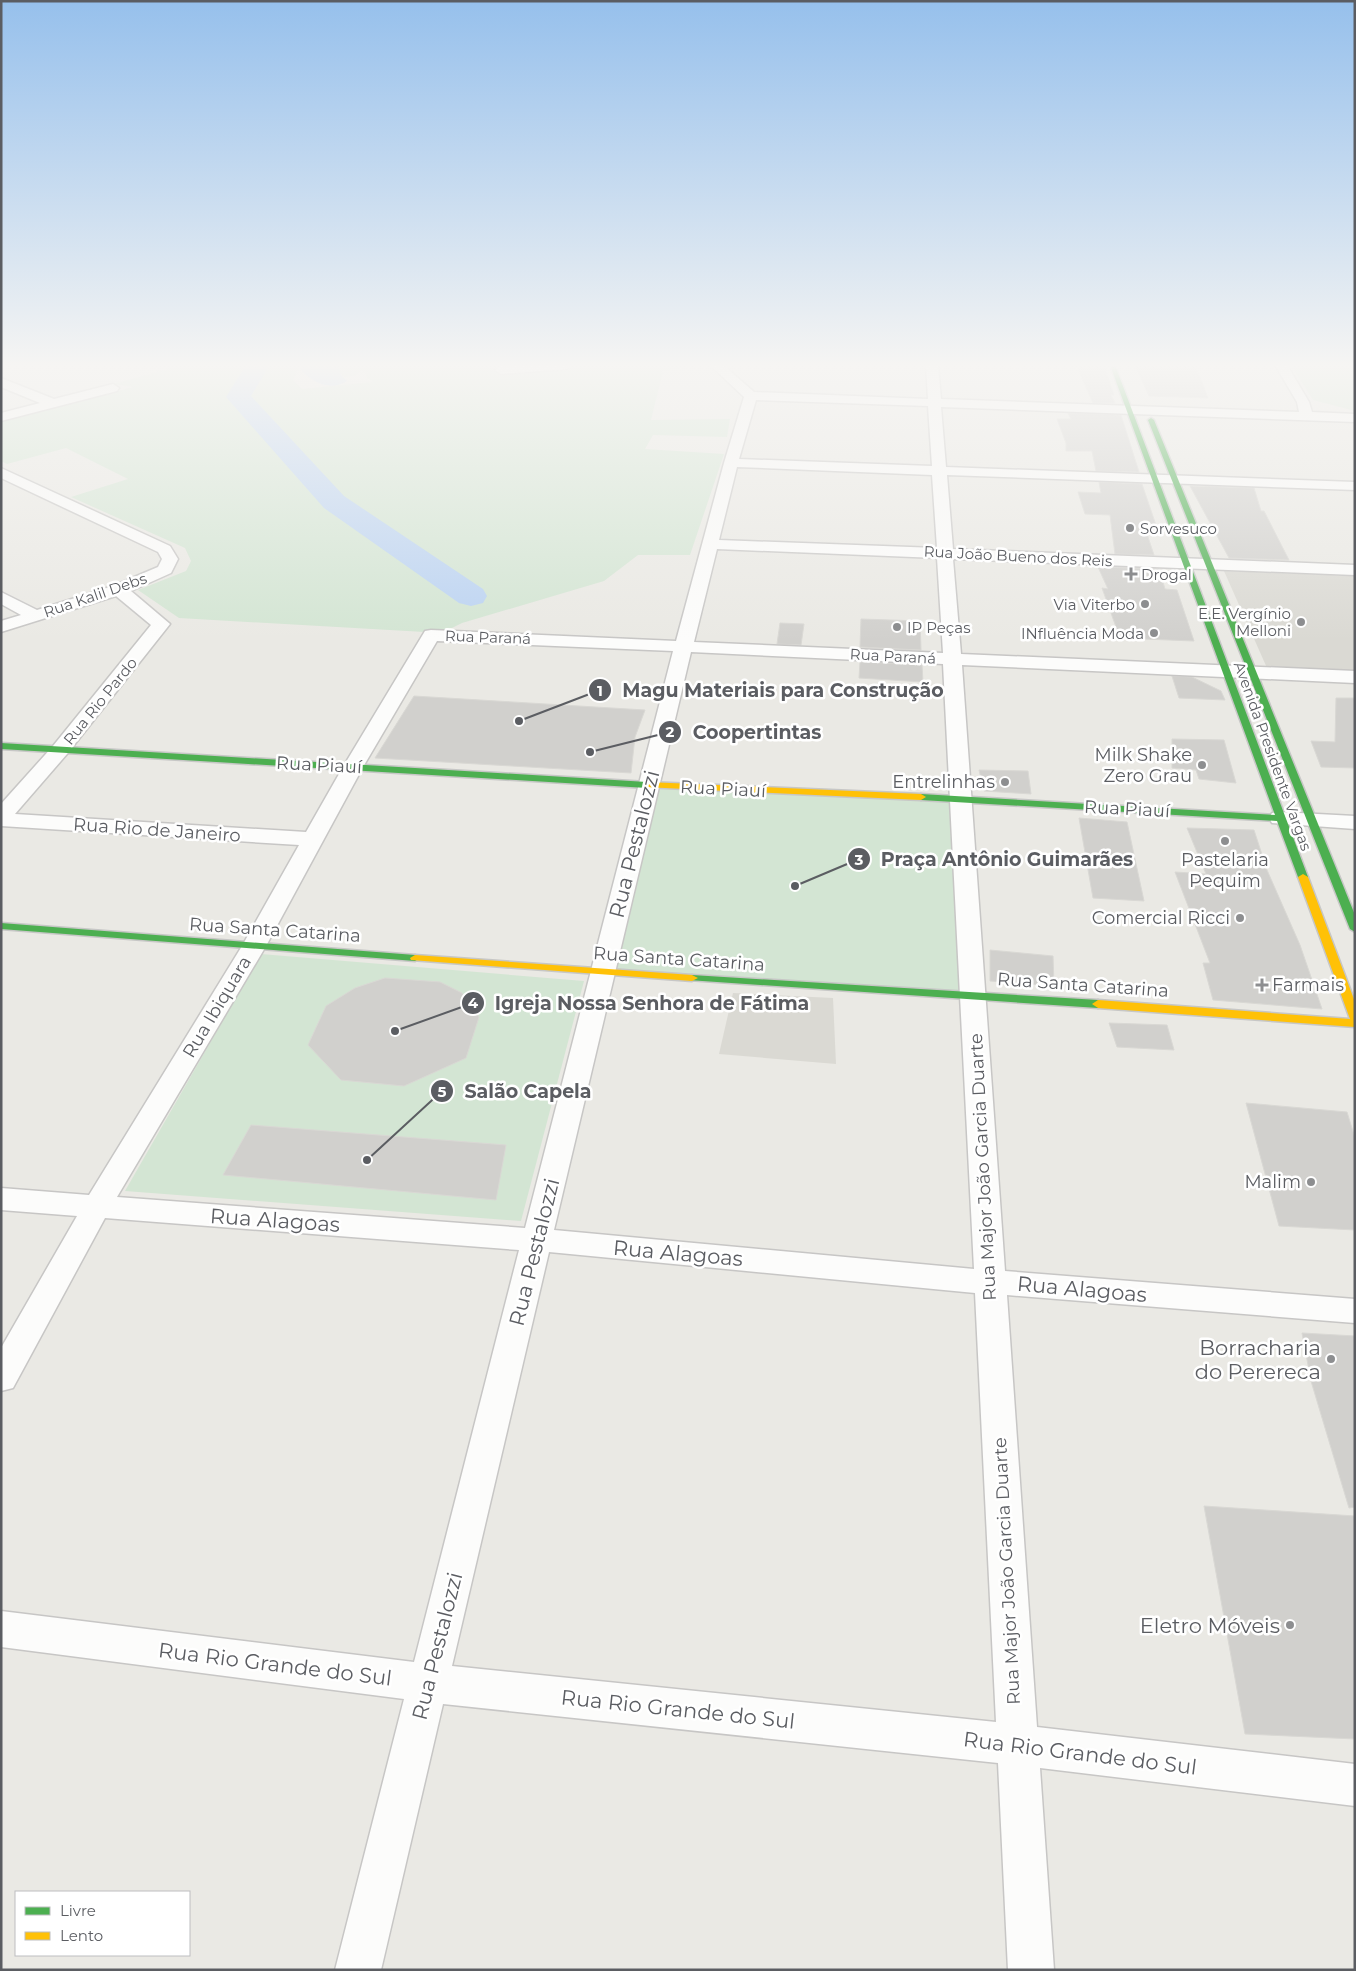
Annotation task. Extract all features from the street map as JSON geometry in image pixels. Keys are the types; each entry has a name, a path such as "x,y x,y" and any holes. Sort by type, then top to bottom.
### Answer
{"main road":[{"name":"Avenida Presidente Vargas","path":"1146,457 1355,1018"},
{"name":"Avenida Presidente Vargas","path":"1167,457 1355,929"},
{"name":"Rua Piauí","path":"1,746 648,785 962,799 1280,818"},
{"name":"Rua Santa Catarina","path":"1,926 602,972 973,995 1355,1023"}],"street":[{"name":"Rua Pestalozzi","path":"358,1970 648,785 733,457"},
{"name":"Rua Major João Garcia Duarte","path":"939,457 962,799 1031,1970"},
{"path":"731,463 1355,486"},
{"name":"Rua Kalil Debs","path":"1,472 164,549 170,559 165,570 119,590 1,627"},
{"name":"Rua João Bueno dos Reis","path":"712,540 946,553 1355,570"},
{"name":"Rua Rio Pardo","path":"1,819 60,750 161,624 119,590"},
{"path":"1,597 35,616"},
{"name":"Rua Paraná","path":"431,635 1355,677"},
{"name":"Rua Ibiquara","path":"1,1378 98,1206 254,946 352,767 431,635"},
{"name":"Rua Piauí","path":"1280,818 1355,823"},
{"name":"Rua Rio de Janeiro","path":"1,819 313,839"},
{"name":"Rua Alagoas","path":"1,1199 537,1240 990,1282 1355,1311"},
{"name":"Rua Rio Grande do Sul","path":"1,1628 428,1683 1017,1745 1355,1785"}],"shaded area":[{"name":"E.E. Vergínio Melloni","path":"1224,571 1355,576 1355,672 1267,668"},
{"path":"733,993 833,998 836,1064 719,1054"}],"green space":[{"path":"1,457 33,457 7,464 1,461"},
{"path":"84,457 723,457 690,555 638,555 604,581 462,623 442,633 179,618 138,590 186,571 191,561 185,548 71,497 128,479"},
{"path":"648,785 962,799 973,995 602,972"},
{"path":"261,954 584,981 521,1221 125,1191"}],"building":[{"path":"1093,457 1134,457 1139,472 1096,471"},
{"path":"1099,482 1142,484 1158,531 1146,531 1154,555 1115,554 1110,515 1085,514 1078,492 1101,493"},
{"path":"1190,486 1254,488 1261,511 1264,511 1289,560 1229,558"},
{"path":"1098,567 1159,569 1165,589 1177,590 1194,641 1120,638 1102,588 1108,589"},
{"path":"861,619 920,621 921,650 860,647"},
{"path":"780,623 804,624 801,645 777,644"},
{"path":"860,662 922,665 923,682 859,678"},
{"path":"1172,676 1192,677 1221,691 1225,700 1179,698"},
{"path":"414,696 645,710 635,737 631,773 375,758"},
{"path":"1336,698 1355,698 1355,768 1321,767 1311,741 1335,742"},
{"path":"1172,739 1224,740 1236,783 1199,779 1196,770 1172,768"},
{"name":"Entrelinhas","path":"979,770 1028,771 1031,794 984,791"},
{"path":"1079,818 1127,822 1144,901 1093,898"},
{"path":"1187,828 1254,830 1267,870 1300,945 1322,1009 1213,1000 1203,963 1210,963 1175,872 1206,874"},
{"path":"990,950 1053,956 1054,986 990,981"},
{"path":"385,978 440,982 462,993 479,1017 466,1058 404,1086 341,1080 308,1045 326,1006 355,988"},
{"path":"1109,1023 1167,1025 1174,1050 1117,1047"},
{"name":"Malim","path":"1246,1103 1347,1112 1355,1138 1355,1230 1279,1226"},
{"path":"251,1125 506,1145 496,1200 223,1175"},
{"path":"1302,1333 1355,1336 1355,1507 1349,1508 1311,1381"},
{"name":"Eletro Móveis","path":"1204,1506 1355,1516 1355,1739 1245,1734"}],"waterway":[{"path":"293,457 334,502 471,596"}],"traffic: fast":[{"path":"1146,457 1303,877"},
{"path":"1166,457 1355,929"},
{"path":"1,746 647,785"},
{"path":"921,797 1280,818"},
{"path":"1,926 415,958"},
{"path":"692,978 1098,1004"}],"traffic: slow":[{"path":"647,785 921,797"},
{"path":"1303,877 1355,1018"},
{"path":"415,958 692,978"},
{"path":"1098,1004 1355,1023"}],"place":[{"name":"Sorvesuco","path":"1130,528"},
{"name":"Drogal","path":"1131,574"},
{"name":"Via Viterbo","path":"1145,604"},
{"name":"E.E. Vergínio Melloni","path":"1301,622"},
{"name":"IP Peças","path":"897,627"},
{"name":"INfluência Moda","path":"1154,633"},
{"name":"Magu Materiais para Construção","path":"519,721"},
{"name":"Coopertintas","path":"590,752"},
{"name":"Milk Shake Zero Grau","path":"1202,765"},
{"name":"Entrelinhas","path":"1005,782"},
{"name":"Pastelaria Pequim","path":"1225,841"},
{"name":"Praça Antônio Guimarães","path":"795,886"},
{"name":"Comercial Ricci","path":"1240,918"},
{"name":"Farmais","path":"1262,985"},
{"name":"Igreja Nossa Senhora de Fátima","path":"395,1031"},
{"name":"Salão Capela","path":"367,1160"},
{"name":"Malim","path":"1311,1182"},
{"name":"Borracharia do Perereca","path":"1331,1359"},
{"name":"Eletro Móveis","path":"1290,1625"}]}
